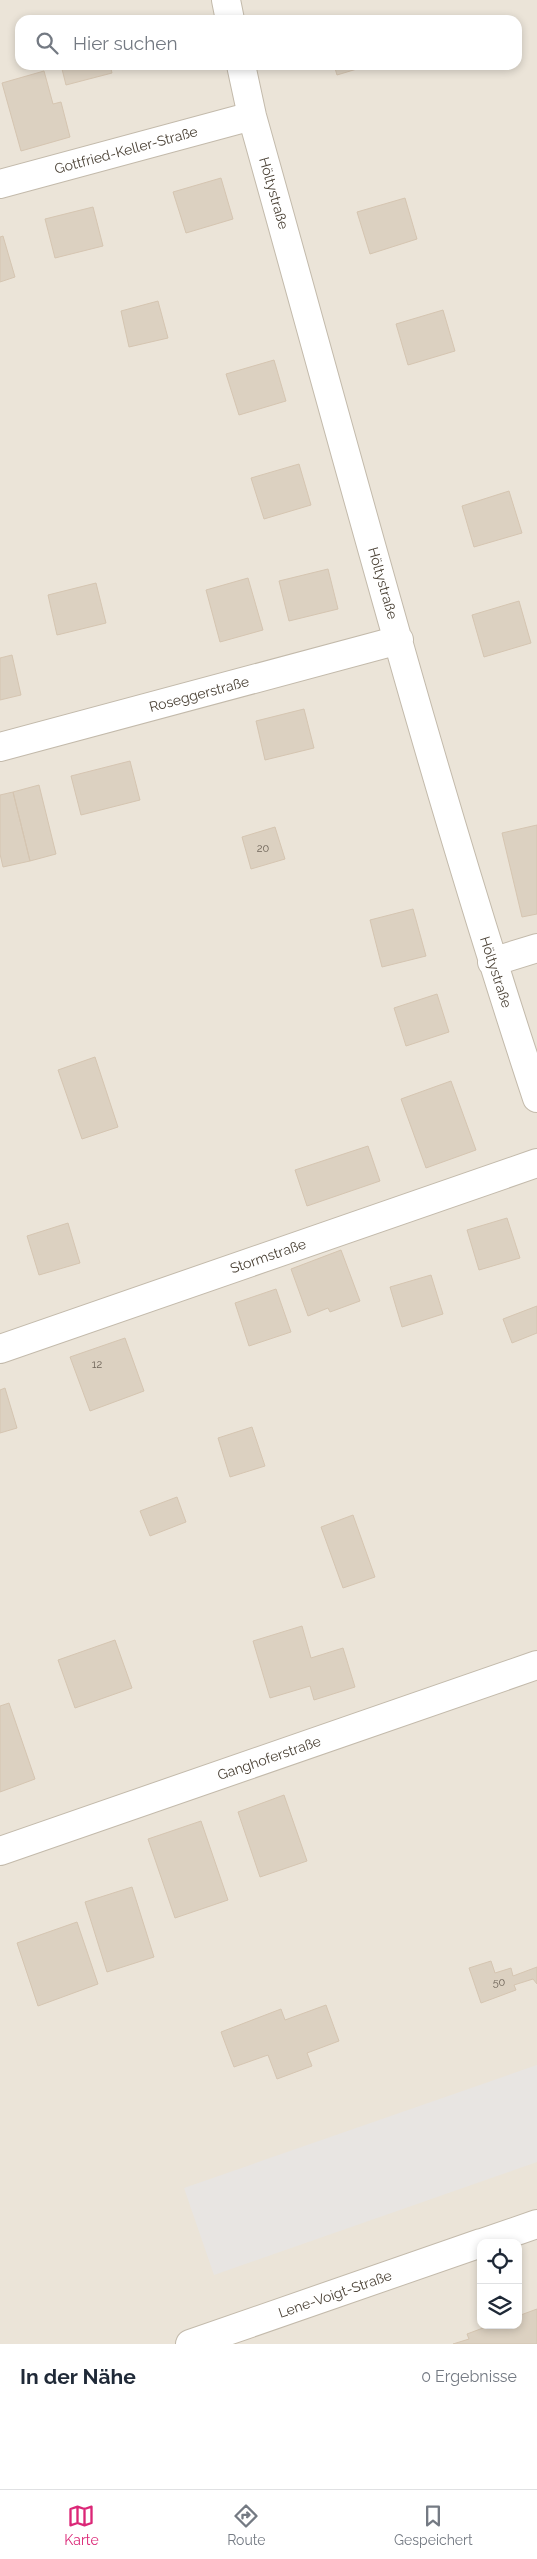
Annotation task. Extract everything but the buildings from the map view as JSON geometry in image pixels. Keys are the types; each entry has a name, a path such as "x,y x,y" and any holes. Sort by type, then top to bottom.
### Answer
{"street":[{"path":"226,0 229,15"},
{"name":"Höltystraße","path":"242,70 252,116 399,640 492,962 537,1098"},
{"name":"Gottfried-Keller-Straße","path":"0,184 252,116"},
{"name":"Roseggerstraße","path":"0,747 399,640"},
{"path":"492,962 537,948"},
{"name":"Stormstraße","path":"0,1349 537,1164"},
{"name":"Ganghoferstraße","path":"0,1851 537,1665"},
{"name":"Lene-Voigt-Straße","path":"493,2239 537,2224"},
{"name":"Lene-Voigt-Straße","path":"190,2344 477,2244"}],"shaded area":[{"path":"0,0 537,0 537,2344 0,2344"},
{"path":"537,2065 537,2162 214,2275 184,2188"}]}
